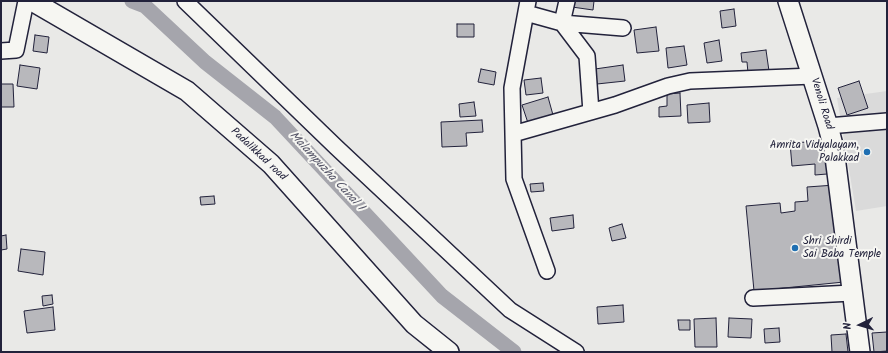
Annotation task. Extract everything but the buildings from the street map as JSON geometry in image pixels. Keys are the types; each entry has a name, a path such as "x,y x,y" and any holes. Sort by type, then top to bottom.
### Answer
{"street":[{"path":"1,51 16,50 26,1"},
{"name":"Padalikkad road","path":"32,1 187,91 271,164 414,324 449,352"},
{"path":"185,1 336,147 510,310 576,352"},
{"path":"567,1 562,22 587,56 591,112"},
{"name":"Venoli Road","path":"788,1 813,76 834,148 860,352"},
{"path":"547,272 514,179 512,88 527,7 562,22 622,28"},
{"path":"513,134 591,112 668,86 690,81 813,76"},
{"path":"828,126 887,121"},
{"path":"753,298 852,293"}],"shaded area":[{"name":"Amrita Vidyalayam, Palakkad","path":"887,91 887,206 856,211 837,98"}],"waterway":[{"name":"Malampuzha Canal 1","path":"132,1 145,6 205,62 275,117 442,296 514,352"}],"place":[{"name":"Amrita Vidyalayam, Palakkad","path":"867,152"},
{"name":"Shri Shirdi Sai Baba Temple","path":"795,248"}]}
